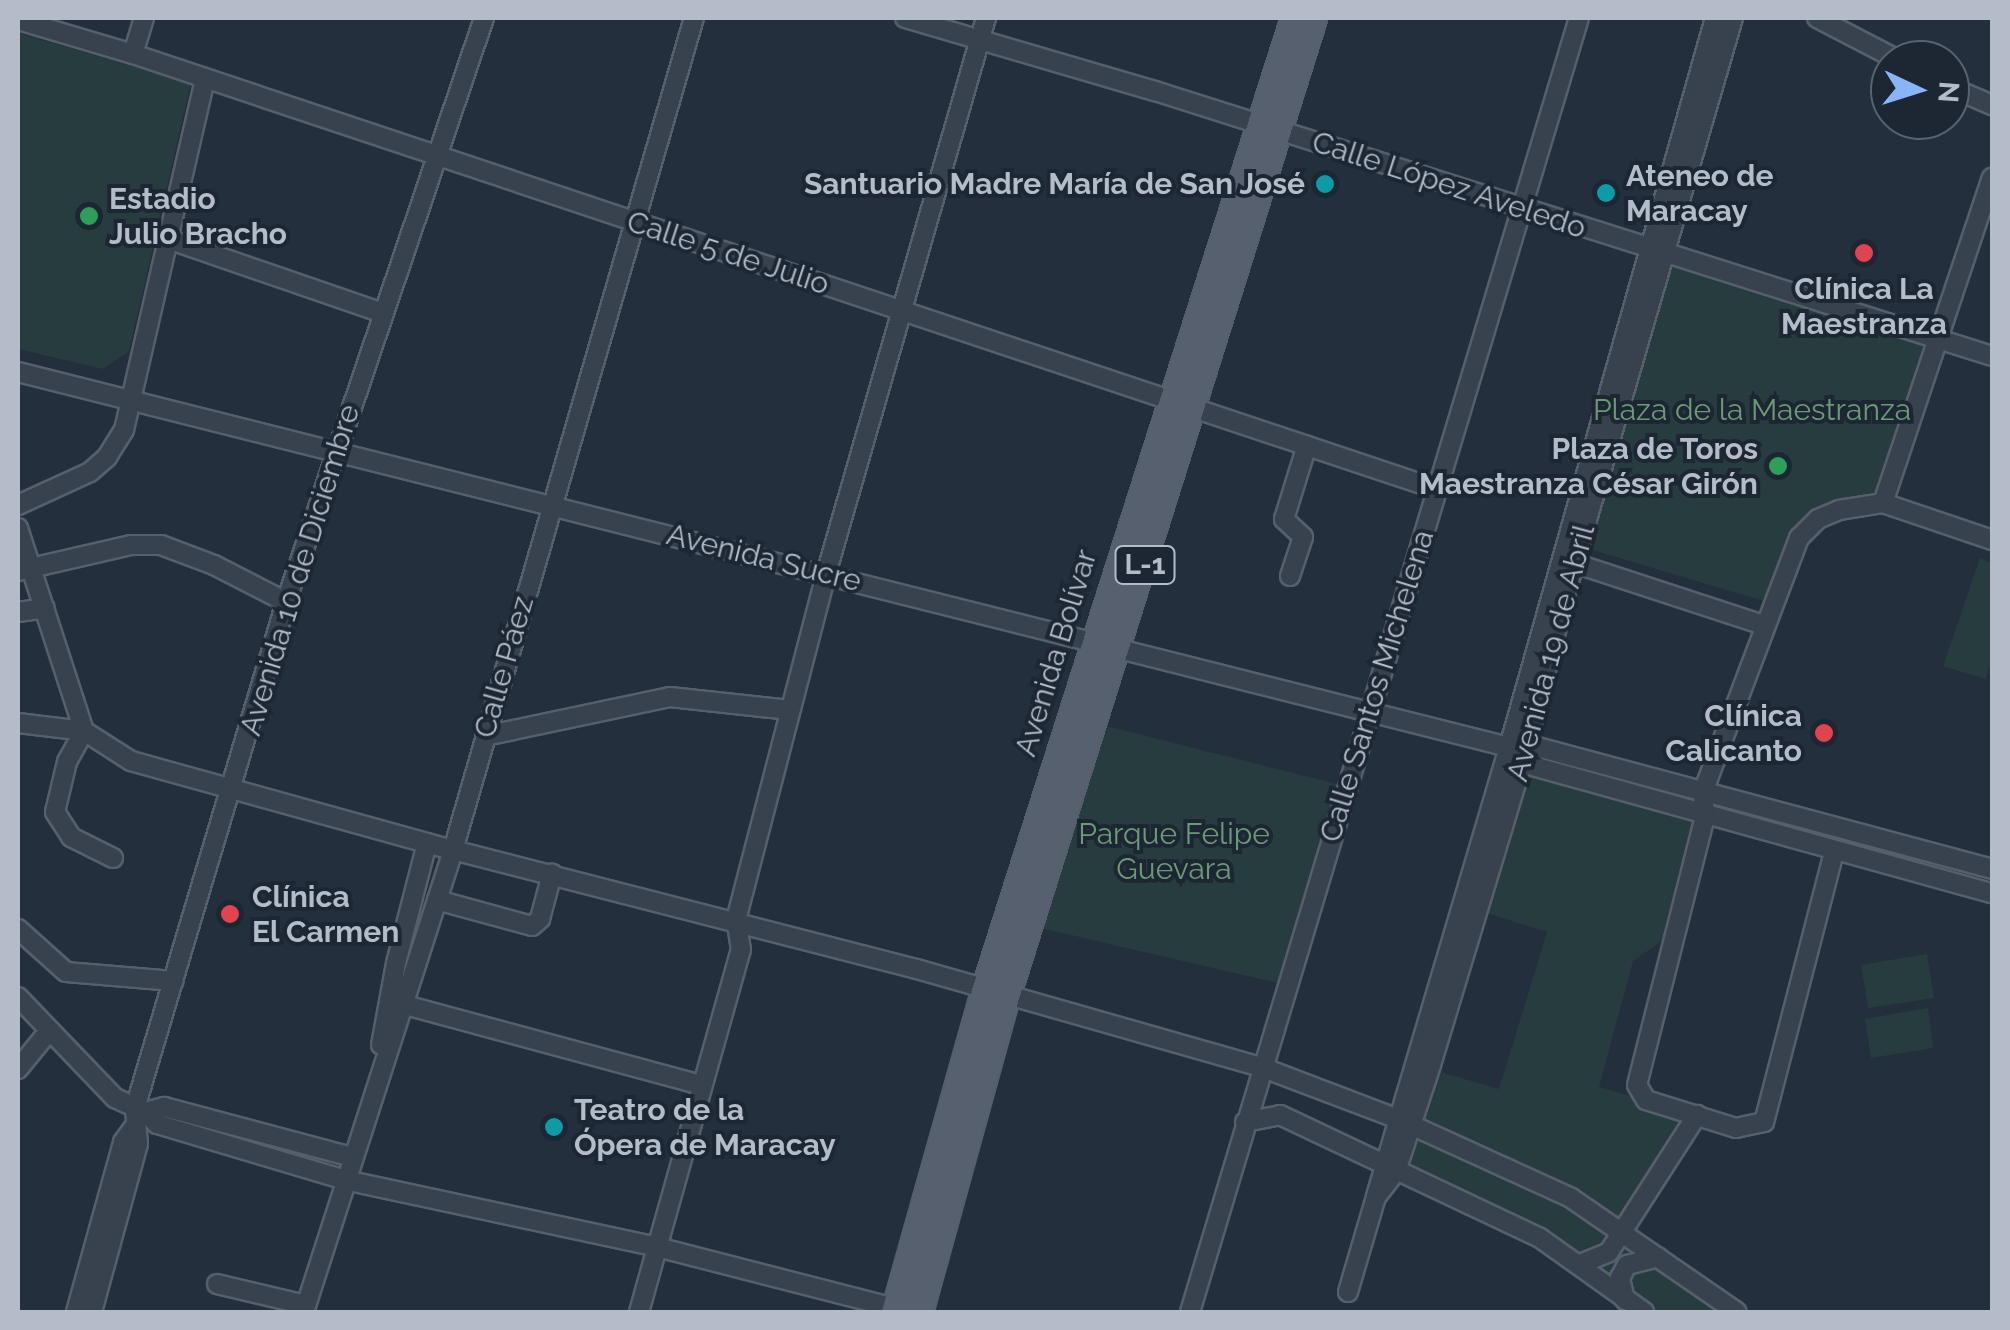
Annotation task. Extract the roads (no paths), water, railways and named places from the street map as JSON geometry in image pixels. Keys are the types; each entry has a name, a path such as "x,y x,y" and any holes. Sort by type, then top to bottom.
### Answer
{"main road":[{"name":"Avenida Bolívar","path":"905,1311 1094,639 1182,402 1268,128 1294,18"},
{"name":"Avenida Bolívar","path":"1268,128 1314,18"},
{"name":"Avenida Bolívar","path":"995,994 1120,646 1182,402"}],"street":[{"path":"132,54 144,18"},
{"name":"Avenida 10 de Diciembre","path":"92,1312 138,1144 138,1116 174,981 286,602 434,155 484,18"},
{"name":"Calle Páez","path":"305,1309 373,1090 406,1005 438,900 694,18"},
{"name":"Calle López Aveledo","path":"905,18 1268,128 1521,210 1656,248 1992,356"},
{"path":"638,1312 741,950 736,920 826,574 899,309 986,18"},
{"name":"Calle Santos Michelena","path":"1190,1312 1580,18"},
{"name":"Avenida 19 de Abril","path":"1348,1292 1376,1196 1406,1122 1574,563 1714,18"},
{"name":"Avenida 19 de Abril","path":"1519,751 1656,248 1733,18"},
{"path":"1816,18 1870,46"},
{"name":"Calle 5 de Julio","path":"18,20 132,54 1436,489"},
{"path":"18,504 90,472 107,457 124,430 165,238 205,80"},
{"path":"1883,503 1992,178"},
{"path":"165,238 384,313"},
{"name":"Avenida Sucre","path":"18,372 1094,639 1519,751 1703,792 1992,868"},
{"path":"1290,576 1302,537 1285,525 1284,519 1307,445"},
{"path":"1834,852 1764,1122 1736,1128 1646,1100 1638,1085 1705,816 1703,792 1799,538 1807,528 1839,510 1883,503 1992,540"},
{"path":"18,528 24,570 44,608 84,732 66,762 55,812 71,837 113,858"},
{"path":"24,570 130,545 160,545 214,565 286,602"},
{"path":"1574,563 1764,624"},
{"path":"18,612 44,608"},
{"path":"485,736 670,697 790,710"},
{"path":"18,724 84,732 131,761 452,850 736,920 1262,1068 1406,1122 1572,1198 1736,1312"},
{"name":"Avenida Sucre","path":"1519,751 1705,816 1992,893"},
{"path":"373,1090 396,963 427,843"},
{"path":"438,900 532,926 540,919 552,874"},
{"path":"18,928 66,972 174,981"},
{"path":"18,997 115,1098 138,1116 158,1124 345,1180 657,1247 905,1311"},
{"path":"406,1005 701,1085"},
{"path":"18,1069 49,1031"},
{"path":"138,1116 164,1107 352,1158"},
{"path":"1245,1122 1280,1115 1540,1238 1644,1312"},
{"name":"Avenida 10 de Diciembre","path":"76,1312 123,1142 138,1116"},
{"path":"1580,1264 1604,1257 1697,1116"},
{"path":"241,1149 247,1128"},
{"path":"1624,1300 1620,1278 1627,1266 1658,1257"},
{"path":"216,1284 305,1309"}],"place":[{"name":"Santuario Madre María de San José","path":"1325,184"},
{"name":"Ateneo de Maracay","path":"1606,193"},
{"name":"Estadio Julio Bracho","path":"89,216"},
{"name":"Clínica La Maestranza","path":"1864,253"},
{"name":"Plaza de Toros Maestranza César Girón","path":"1778,466"},
{"name":"Clínica Calicanto","path":"1824,733"},
{"name":"Clínica El Carmen","path":"230,914"},
{"name":"Teatro de la Ópera de Maracay","path":"554,1127"}],"park label":[{"name":"Plaza de la Maestranza","path":"1752,410"},
{"name":"Parque Felipe Guevara","path":"1174,851"}]}
